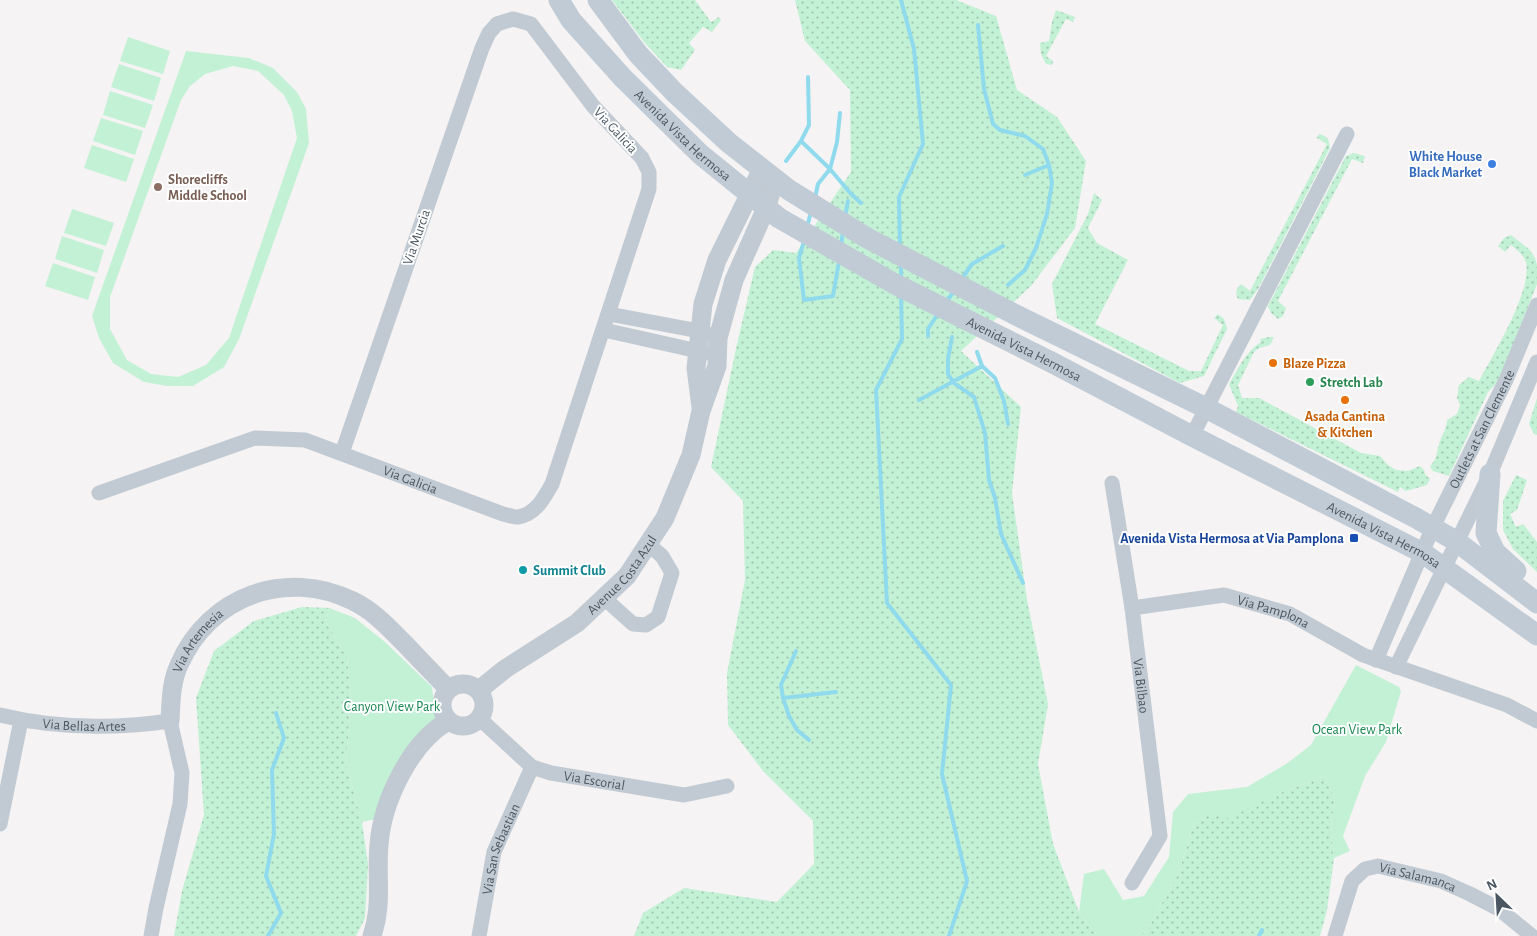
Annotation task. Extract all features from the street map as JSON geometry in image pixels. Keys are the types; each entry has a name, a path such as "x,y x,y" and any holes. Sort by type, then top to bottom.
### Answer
{"main road":[{"name":"Avenida Vista Hermosa","path":"559,0 571,20 622,77 700,154 772,213 893,284 1053,363 1423,553 1537,635"},
{"name":"Avenida Vista Hermosa","path":"598,0 638,54 674,92 728,143 776,180 867,238 1014,314 1206,408 1433,527 1456,541 1537,603"},
{"path":"1490,474 1486,533 1495,552 1537,589"}],"street":[{"name":"Via Galicia","path":"99,493 255,438 305,440 503,514 518,517 532,512 542,501 552,484 604,330 649,189 649,172 642,158 593,106 531,24 514,18 497,24"},
{"name":"Via Murcia","path":"342,453 482,48 489,33 497,24"},
{"path":"1192,436 1347,134"},
{"name":"Avenue Costa Azul","path":"701,411 696,350 702,304 716,260 750,195 776,180"},
{"name":"Avenue Costa Azul","path":"478,690 505,669 577,623 627,576 665,518 691,455 701,411 717,366 718,346 734,280 772,213 776,180"},
{"name":"Outlets at San Clemente","path":"1423,553 1433,527 1506,380 1537,305"},
{"path":"609,314 699,332 718,346"},
{"path":"604,330 696,350 718,346"},
{"name":"Outlets at San Clemente","path":"1444,568 1490,474 1537,362"},
{"name":"Via Bilbao","path":"1112,483 1132,608 1160,836 1132,883"},
{"path":"604,598 634,624 646,625 658,617 672,573 662,556 648,544"},
{"path":"1376,660 1423,553"},
{"path":"1396,667 1444,568"},
{"name":"Via Artemesia","path":"151,936 180,804 182,773 170,721 173,683 178,666 189,645 200,630 217,614 232,603 255,592 278,587 316,589 334,593 354,602 374,615 448,689"},
{"name":"Via Pamplona","path":"1132,608 1224,594 1290,614 1363,655 1507,705 1537,721"},
{"path":"459,684 466,684 478,690 484,701 484,707 479,718 468,726 454,725 448,721 444,716 441,703 448,689 459,684"},
{"name":"Via Bellas Artes","path":"0,715 21,720 90,726 170,721"},
{"name":"Via Escorial","path":"479,718 532,767 552,773 684,795 727,786"},
{"path":"0,824 21,720"},
{"path":"372,936 377,918 379,898 379,844 387,804 397,782 416,750 439,726 448,721"},
{"name":"Via San Sebastian","path":"479,936 494,852 532,767"},
{"name":"Via Salamanca","path":"1334,936 1352,881 1364,869 1378,866 1441,881 1463,891 1499,909 1532,936"}],"green space":[{"path":"612,0 695,0 711,22 719,17 721,20 712,32 703,27 689,43 695,50 681,70 667,67 644,42"},
{"path":"795,0 956,0 996,16 1017,90 1057,117 1086,161 1075,228 1031,286 961,351 1021,407 1012,493 1027,600 1048,704 1038,764 1053,844 1079,912 1097,936 634,936 643,913 684,888 777,902 814,864 813,821 763,771 728,725 727,673 745,580 743,501 711,467 755,267 773,250 796,253 851,172 850,90 805,41"},
{"path":"1056,10 1075,17 1073,22 1066,19 1046,56 1053,61 1052,65 1046,64 1041,54 1040,43 1049,41"},
{"path":"128,37 170,51 163,74 120,61"},
{"path":"186,51 249,58 273,68 297,92 306,109 309,143 239,339 224,367 193,386 167,386 144,382 113,363 99,338 92,316","holes":["233,66 258,71 284,95 292,111 297,138 229,338 206,365 178,377 151,374 127,360 110,329 110,297 181,100 190,86 205,74"]},
{"path":"119,64 161,78 154,101 111,87"},
{"path":"110,91 153,105 145,128 103,115"},
{"path":"101,118 143,131 135,155 93,141"},
{"path":"1319,134 1328,139 1330,148 1258,289 1250,300 1238,299 1236,291 1241,284 1250,291 1327,144 1317,138"},
{"path":"92,145 134,159 126,182 84,168"},
{"path":"1354,153 1365,156 1363,163 1352,159 1278,301 1286,308 1283,316 1278,319 1271,313 1268,306 1346,156"},
{"path":"1094,193 1102,200 1088,228 1097,243 1128,260 1095,324 1189,371 1201,371 1223,325 1214,318 1218,314 1224,319 1227,329 1204,376 1180,383 1057,318 1052,284 1088,214"},
{"path":"72,209 114,223 106,246 64,233"},
{"path":"1511,235 1530,250 1535,258 1537,284 1501,376 1488,392 1449,476 1433,471 1430,467 1436,458 1447,420 1457,414 1460,405 1457,398 1459,385 1469,377 1479,381 1510,323 1523,290 1526,275 1524,258 1511,245 1505,252 1498,246 1504,238"},
{"path":"62,236 104,250 97,273 55,259"},
{"path":"53,263 95,277 88,300 45,286"},
{"path":"1274,337 1270,345 1259,348 1254,352 1238,385 1242,398 1259,398 1361,453 1380,456 1388,465 1396,470 1408,471 1420,466 1430,479 1427,485 1406,491 1400,487 1398,492 1236,412 1238,406 1229,384 1247,355 1261,342 1260,339"},
{"path":"1537,398 1537,435 1534,434 1529,424"},
{"path":"1516,475 1527,480 1517,510 1510,514 1516,527 1523,524 1537,542 1537,572 1513,549 1503,530 1503,501"},
{"path":"302,607 329,608 326,622 347,657 351,698 346,764 362,822 368,864 365,918 356,936 174,936 182,891 204,815 196,698 214,651 254,621"},
{"name":"Canyon View Park","path":"329,608 355,618 385,642 432,687 436,718 376,819 362,822 346,764 351,698 347,657 326,622"},
{"name":"Ocean View Park","path":"1356,665 1399,687 1401,691 1386,742 1365,776 1343,836 1350,851 1334,858 1331,825 1335,799 1325,776 1280,793 1228,818 1209,814 1193,825 1179,872 1146,932 1134,936 1097,936 1079,912 1084,874 1104,869 1123,900 1144,896 1169,857 1173,812 1188,794 1247,787 1286,764 1311,745"},
{"path":"1325,776 1335,799 1331,825 1334,858 1327,910 1320,936 1134,936 1146,932 1179,872 1193,825 1209,814 1280,793"}],"waterway":[{"path":"900,248 899,197 923,144 914,49 901,0"},
{"path":"978,25 984,89 993,124 1000,130 1025,136 1043,149 1049,165 1052,183 1047,214 1036,248 1025,270 1008,285"},
{"path":"786,161 801,141 809,125 808,77"},
{"path":"815,198 818,184 830,169 837,142 840,113"},
{"path":"801,141 861,203"},
{"path":"1025,175 1049,165"},
{"path":"845,217 848,201"},
{"path":"807,227 811,212"},
{"path":"841,246 843,231"},
{"path":"804,241 799,258 804,300 833,296 839,261"},
{"path":"961,280 972,264 1003,246"},
{"path":"901,263 901,278"},
{"path":"946,302 955,290"},
{"path":"901,295 902,339 876,390 887,603 951,685 942,774 967,881 949,936"},
{"path":"928,336 928,329 939,312"},
{"path":"952,337 948,359 948,374 954,383 974,397 985,433 989,480 995,498 1001,534 1023,583"},
{"path":"977,352 982,366 995,378 1004,401 1008,424"},
{"path":"919,400 982,366"},
{"path":"796,651 781,685 789,716 797,730 809,740"},
{"path":"783,698 836,692"},
{"path":"268,936 281,913 266,876 274,834 272,770 284,738 276,713"},
{"path":"1259,936 1262,930"}],"place":[{"name":"White House Black Market","path":"1492,164"},
{"name":"Shorecliffs Middle School","path":"158,187"},
{"name":"Blaze Pizza","path":"1273,363"},
{"name":"Stretch Lab","path":"1310,382"},
{"name":"Asada Cantina & Kitchen","path":"1345,400"},
{"name":"Avenida Vista Hermosa at Via Pamplona","path":"1354,538"},
{"name":"Summit Club","path":"523,570"}]}
